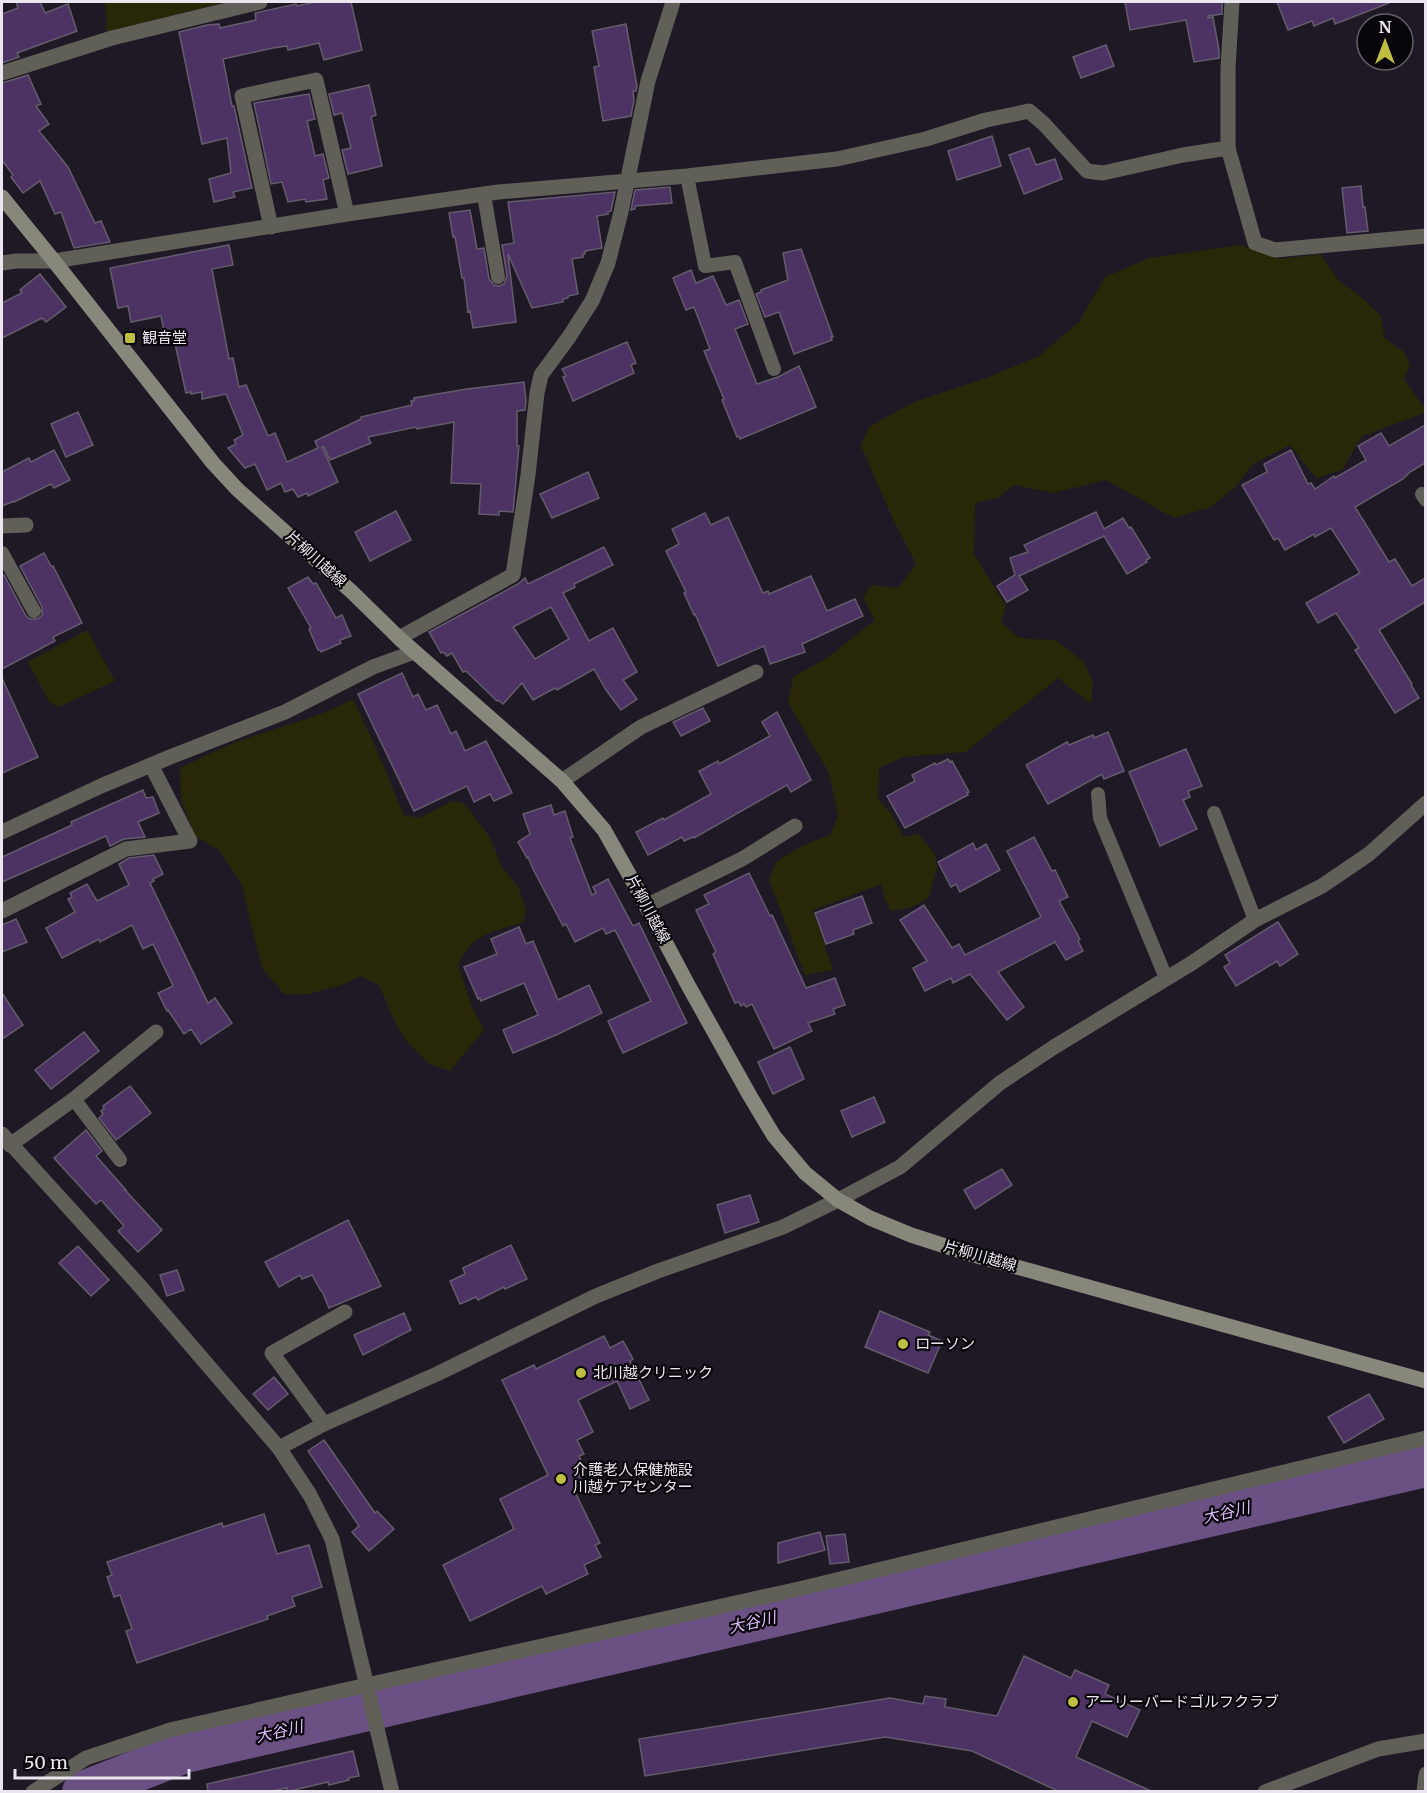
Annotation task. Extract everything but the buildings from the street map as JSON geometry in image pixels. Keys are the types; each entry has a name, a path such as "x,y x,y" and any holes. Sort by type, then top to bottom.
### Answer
{"main road":[{"name":"片柳川越線","path":"2,197 213,463 237,489 352,592 414,652 562,781 604,830 774,1136 805,1173 838,1200 870,1218 911,1236 1425,1381"}],"street":[{"path":"2,73 112,38 260,2"},
{"path":"399,638 513,575 541,375 592,301 608,262 648,81 673,2"},
{"path":"1232,2 1228,68 1228,148 1255,243 1275,250 1425,236"},
{"path":"271,227 242,96 316,80 347,214"},
{"path":"2,264 16,261 54,261 347,214 484,195 837,159 926,139 986,120 1029,111 1088,171 1103,173 1183,155 1228,148"},
{"path":"2,526 26,525"},
{"path":"2,832 101,786 285,712 373,667 414,652"},
{"path":"562,781 642,727 756,672"},
{"path":"2,911 126,849 190,841 151,765"},
{"path":"279,1448 324,1424 437,1374 596,1296 658,1271 783,1227 900,1167 1000,1083 1256,920 1322,886 1369,854 1425,804"},
{"path":"646,906 742,858 795,826"},
{"path":"156,1032 74,1099 6,1139 138,1284 279,1448 310,1494 332,1539 393,1791"},
{"path":"324,1424 272,1353 345,1312"},
{"path":"33,1791 86,1758 170,1730 367,1684 800,1589 1425,1438"},
{"path":"1265,1791 1378,1749 1425,1741"},
{"path":"1424,1791 1425,1774"}],"lane":[{"path":"687,176 705,266 735,262 774,369"},
{"path":"484,195 498,277"},
{"path":"2,553 34,611"},
{"path":"1098,794 1100,818 1166,978"},
{"path":"1214,813 1256,920"},
{"path":"74,1099 120,1160"}],"shaded area":[{"path":"105,2 226,2 107,32"},
{"path":"1240,245 1280,259 1320,254 1339,281 1381,316 1384,338 1404,352 1410,365 1404,379 1425,409 1425,413 1362,436 1342,470 1316,478 1290,445 1253,464 1235,487 1211,507 1174,518 1106,480 1053,493 1014,485 998,498 975,503 974,554 1006,606 1001,622 1016,636 1055,640 1083,661 1093,682 1091,704 1058,678 965,752 904,757 879,768 878,798 892,815 903,837 918,834 935,854 937,869 928,899 909,908 891,911 881,884 813,910 833,970 805,975 769,880 776,862 802,846 830,835 838,816 829,773 788,703 793,677 827,658 875,620 863,598 871,585 898,588 916,564 892,517 861,446 869,427 914,402 989,377 1039,356 1079,322 1105,277 1149,258"},
{"path":"87,630 115,681 59,707 50,703 28,662"},
{"path":"353,699 404,815 420,818 452,801 464,803 490,837 502,868 518,886 526,910 524,922 485,935 477,940 470,946 458,965 472,1007 484,1030 450,1071 429,1064 404,1038 379,985 361,976 342,985 309,994 284,994 262,968 242,885 219,850 195,836 181,799 180,768 226,746 306,719"}],"waterway":[{"name":"大谷川","path":"83,1792 185,1752 1426,1466"}],"place":[{"name":"観音堂","path":"130,338"},
{"name":"ローソン","path":"903,1344"},
{"name":"北川越クリニック","path":"581,1373"},
{"name":"介護老人保健施設 川越ケアセンター","path":"561,1479"},
{"name":"アーリーバードゴルフクラブ","path":"1073,1702"}]}
